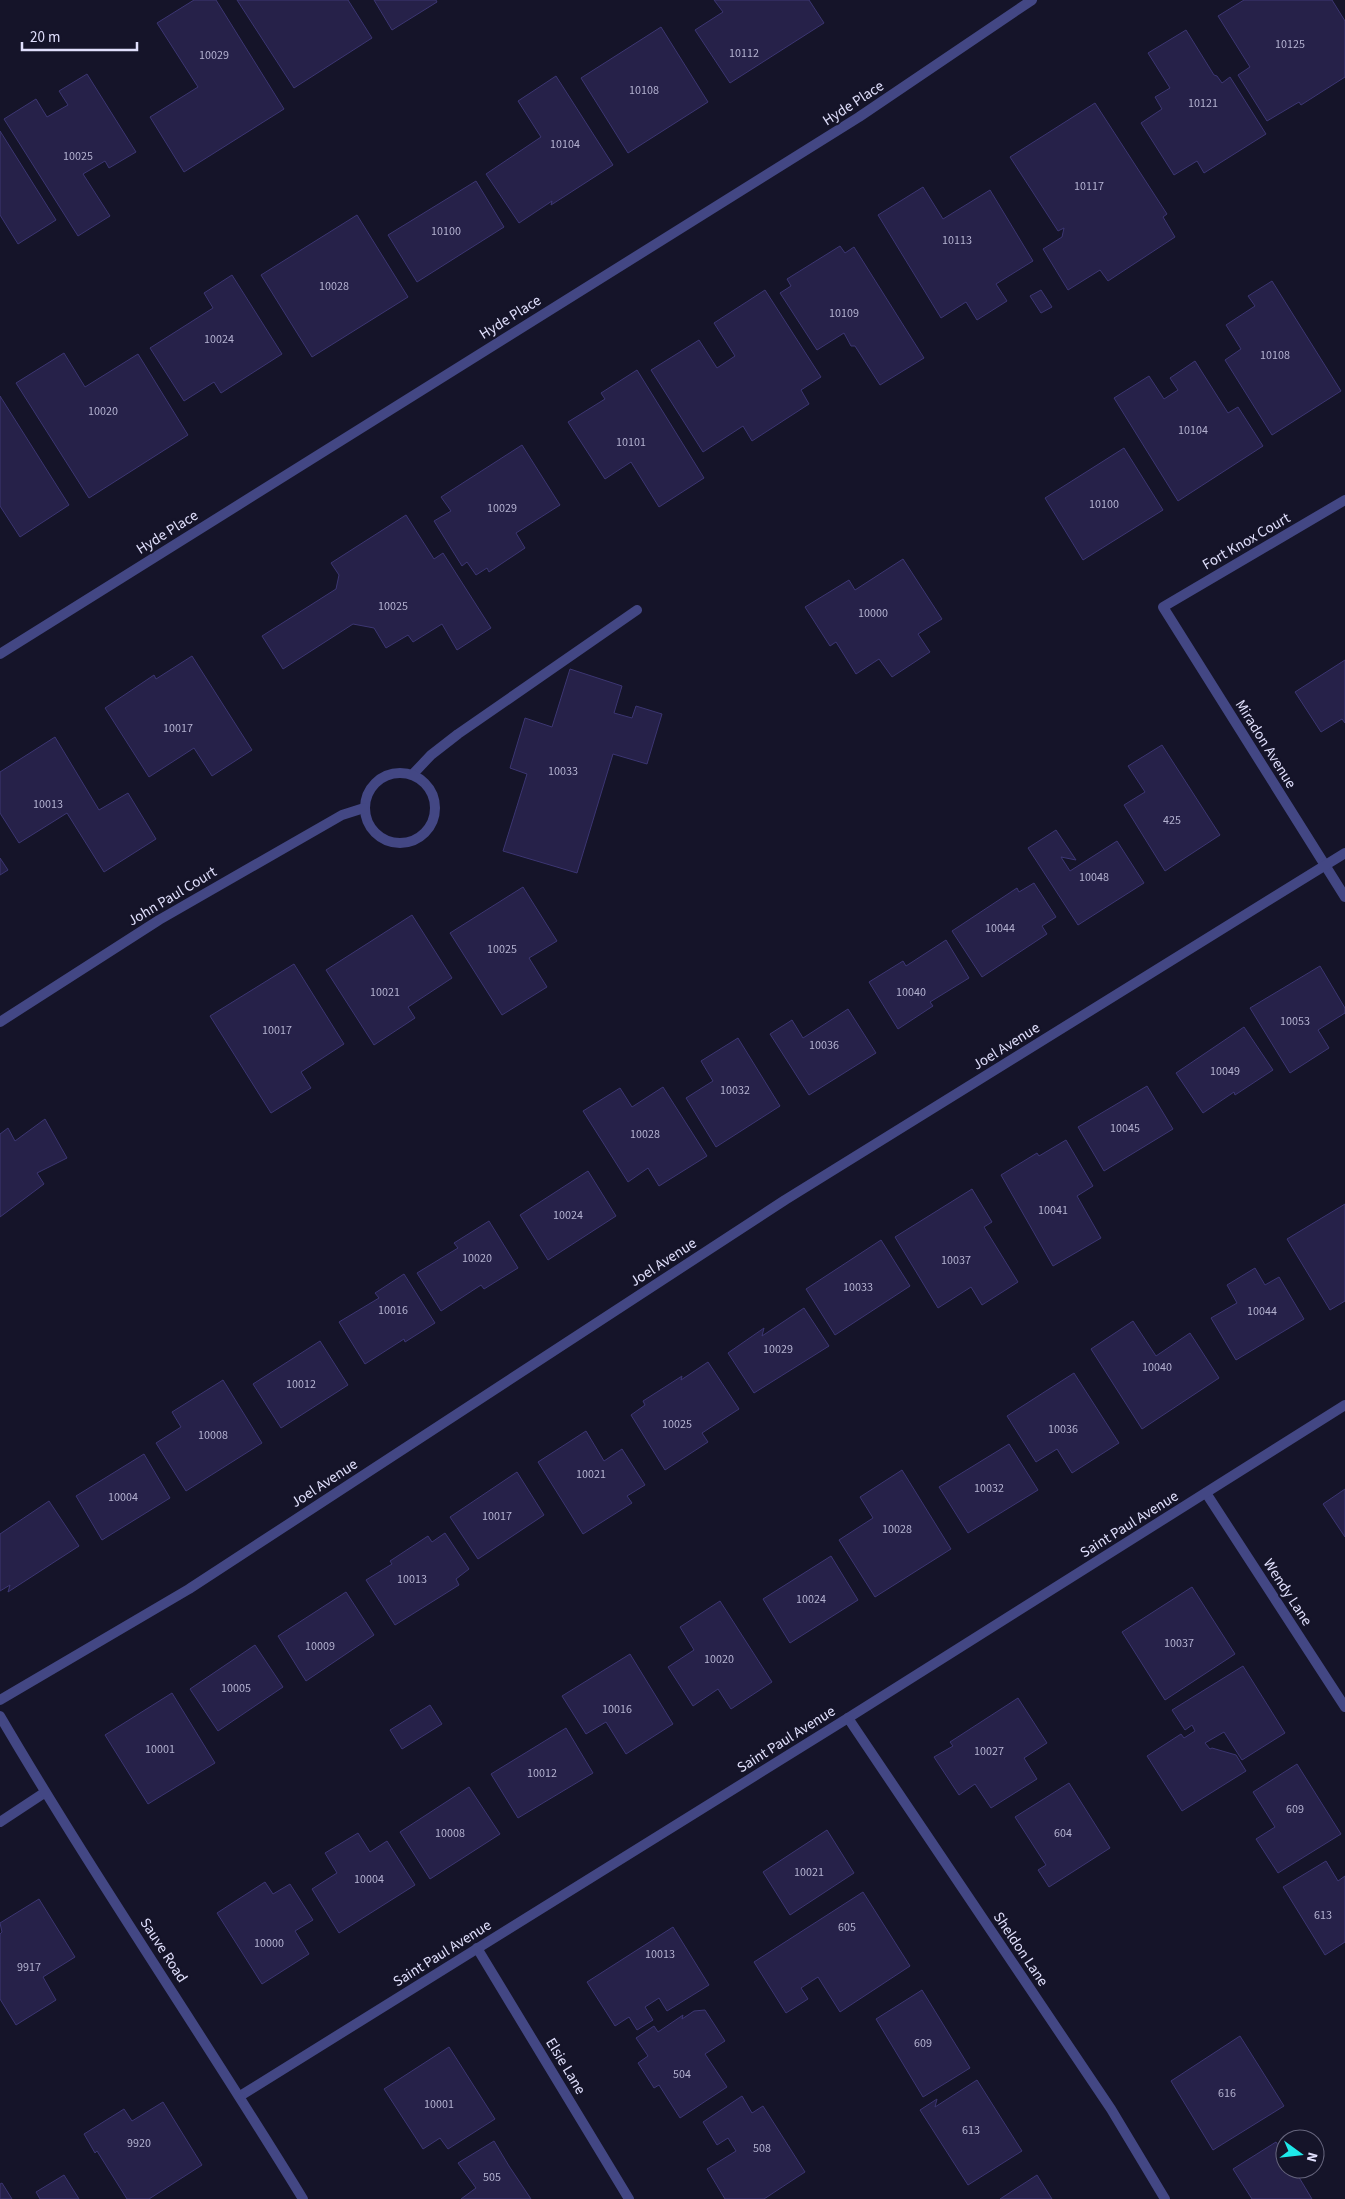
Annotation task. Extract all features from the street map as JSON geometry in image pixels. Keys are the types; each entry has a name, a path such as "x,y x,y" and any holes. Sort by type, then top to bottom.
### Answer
{"street":[{"name":"Hyde Place","path":"0,654 859,117 1032,0"},
{"name":"Fort Knox Court","path":"1162,607 1345,500"},
{"name":"Miradon Avenue","path":"1162,607 1345,897"},
{"path":"413,774 431,755 458,734 637,610"},
{"path":"400,772 413,774 425,782 433,793 436,807 433,820 426,832 414,840 401,843 387,841 376,833 368,822 364,808 367,795 375,783 387,775 400,772"},
{"name":"John Paul Court","path":"0,1022 158,920 342,815 364,808"},
{"name":"Joel Avenue","path":"0,1700 189,1590 785,1200 1345,853"},
{"name":"Saint Paul Avenue","path":"240,2096 1206,1494 1345,1404"},
{"name":"Wendy Lane","path":"1206,1494 1345,1707"},
{"name":"Sauve Road","path":"0,1716 44,1793 240,2096 301,2198"},
{"name":"Sheldon Lane","path":"848,1718 1111,2109 1165,2199"},
{"path":"0,1822 44,1793"},
{"name":"Elsie Lane","path":"477,1948 629,2199"}],"building":[{"path":"194,0 216,0 284,109 184,172 150,117 198,87 157,23"},
{"path":"237,0 348,0 372,38 294,88"},
{"path":"374,0 436,0 437,2 392,30"},
{"path":"714,0 809,0 824,23 730,83 695,30 723,12"},
{"path":"1244,0 1332,0 1345,21 1345,77 1301,105 1299,102 1267,121 1238,75 1250,67 1218,16"},
{"path":"661,27 708,102 628,153 581,78"},
{"path":"1186,30 1214,75 1222,83 1230,77 1266,134 1204,173 1197,161 1174,175 1141,123 1162,109 1155,97 1170,88 1148,53"},
{"path":"87,74 136,152 109,168 105,161 83,174 110,216 78,236 4,119 36,99 47,117 68,105 59,91"},
{"path":"556,76 613,165 519,223 486,174 541,137 518,101"},
{"path":"1095,103 1167,214 1163,217 1175,237 1108,281 1100,270 1068,290 1043,249 1062,237 1064,228 1058,231 1010,157"},
{"path":"0,131 56,220 18,244 0,215"},
{"path":"476,181 504,227 417,282 388,235"},
{"path":"923,187 943,219 990,190 1033,261 996,284 1007,301 977,320 966,302 941,318 878,215"},
{"path":"357,215 408,297 312,357 261,275"},
{"path":"840,246 845,253 854,247 924,358 880,385 855,346 851,346 844,333 817,350 780,293 791,286 787,279"},
{"path":"232,275 282,354 221,393 214,382 184,401 150,348 213,308 204,293"},
{"path":"1272,281 1341,391 1272,435 1225,360 1241,349 1226,325 1255,306 1248,296"},
{"path":"765,290 821,377 801,390 809,404 752,441 743,426 703,452 651,370 699,340 717,368 735,356 714,323"},
{"path":"1041,290 1052,307 1041,313 1030,296"},
{"path":"64,353 85,387 138,354 188,435 89,498 16,383"},
{"path":"1195,361 1228,413 1238,407 1263,446 1178,501 1114,398 1149,376 1164,399 1178,390 1170,378"},
{"path":"637,370 704,478 659,507 631,462 605,479 568,422 605,399 601,393"},
{"path":"0,396 69,505 20,537 0,506"},
{"path":"522,445 560,505 516,533 525,548 489,572 487,568 476,575 467,562 462,566 434,521 451,511 441,497"},
{"path":"1124,448 1163,510 1083,560 1045,498"},
{"path":"406,515 434,559 443,553 491,628 457,650 442,624 413,642 408,635 386,648 374,628 353,624 283,669 262,636 336,589 339,575 331,563"},
{"path":"903,559 942,619 918,634 930,652 892,677 879,659 856,674 836,642 830,646 805,607 849,580 855,590"},
{"path":"192,656 252,750 212,776 194,748 149,777 105,708 154,675 156,679"},
{"path":"1345,660 1345,723 1342,719 1321,732 1295,692"},
{"path":"570,669 622,686 614,713 632,718 636,706 662,714 647,764 613,754 577,873 503,851 527,774 510,768 525,718 552,727"},
{"path":"55,737 99,810 128,793 156,839 104,872 67,813 19,843 0,813 0,772"},
{"path":"1162,745 1220,835 1165,871 1124,805 1145,792 1128,766"},
{"path":"1056,830 1076,860 1061,857 1070,871 1117,841 1144,883 1078,925 1028,848"},
{"path":"0,858 8,870 0,875"},
{"path":"1034,883 1056,917 1042,926 1047,934 982,977 952,931 1017,888 1019,892"},
{"path":"523,887 557,941 529,958 547,987 502,1015 450,933"},
{"path":"412,915 452,978 408,1007 415,1018 374,1045 326,970"},
{"path":"946,940 969,978 930,1002 933,1006 898,1029 869,982 903,961 906,966"},
{"path":"294,964 344,1044 301,1072 311,1088 271,1113 210,1016"},
{"path":"1320,966 1345,1008 1345,1013 1318,1030 1329,1048 1290,1073 1250,1008"},
{"path":"848,1009 876,1053 809,1095 770,1034 792,1020 803,1038"},
{"path":"1244,1027 1273,1070 1235,1095 1234,1092 1203,1113 1176,1073"},
{"path":"738,1038 780,1106 716,1147 686,1098 713,1081 701,1061"},
{"path":"1147,1086 1173,1129 1104,1171 1078,1127"},
{"path":"663,1087 707,1156 659,1186 648,1168 628,1182 583,1111 620,1088 632,1107"},
{"path":"45,1119 67,1158 37,1173 44,1184 0,1217 0,1134 8,1128 15,1141"},
{"path":"1066,1140 1093,1186 1077,1196 1101,1238 1053,1266 1001,1175 1037,1153 1039,1156"},
{"path":"588,1171 616,1216 548,1260 520,1215"},
{"path":"972,1189 992,1222 984,1227 1018,1282 982,1305 971,1287 938,1308 895,1237"},
{"path":"1345,1204 1345,1301 1330,1310 1287,1239"},
{"path":"489,1221 518,1268 484,1289 481,1285 441,1311 417,1273 458,1248 454,1243"},
{"path":"881,1240 910,1286 835,1335 806,1289"},
{"path":"1255,1268 1265,1285 1279,1277 1304,1319 1236,1360 1211,1318 1237,1303 1227,1285"},
{"path":"404,1274 435,1323 405,1342 404,1339 365,1364 339,1322 379,1298 375,1293"},
{"path":"804,1308 829,1346 754,1393 728,1353 764,1328 762,1336"},
{"path":"1133,1321 1156,1356 1190,1333 1219,1378 1142,1429 1091,1349"},
{"path":"320,1341 348,1385 281,1428 253,1384"},
{"path":"708,1362 739,1409 702,1433 708,1442 665,1470 631,1415 645,1405 643,1401 682,1376 681,1380"},
{"path":"1074,1373 1119,1443 1072,1473 1057,1449 1036,1462 1007,1416"},
{"path":"223,1380 262,1443 186,1491 156,1443 181,1427 172,1412"},
{"path":"586,1431 604,1461 622,1449 645,1485 627,1496 632,1503 583,1534 538,1462"},
{"path":"1009,1444 1038,1490 968,1533 939,1487"},
{"path":"144,1454 170,1498 102,1540 76,1496"},
{"path":"902,1470 951,1549 875,1597 839,1540 873,1518 860,1497"},
{"path":"517,1472 544,1515 478,1559 450,1517"},
{"path":"1345,1489 1345,1537 1323,1504"},
{"path":"49,1501 79,1546 8,1592 10,1585 0,1591 0,1534"},
{"path":"445,1533 469,1569 456,1579 459,1585 395,1625 366,1580 392,1564 390,1561 428,1536 432,1542"},
{"path":"831,1556 858,1600 790,1643 763,1599"},
{"path":"1192,1587 1235,1654 1165,1700 1122,1632"},
{"path":"346,1592 374,1635 306,1681 278,1636"},
{"path":"720,1601 772,1682 731,1709 718,1689 693,1706 668,1667 694,1650 680,1627"},
{"path":"255,1645 283,1687 218,1731 190,1689"},
{"path":"630,1654 673,1724 626,1754 606,1722 586,1734 562,1696"},
{"path":"1243,1666 1285,1733 1242,1760 1224,1732 1205,1743 1210,1749 1236,1755 1246,1771 1182,1811 1147,1756 1181,1734 1184,1738 1195,1731 1192,1725 1185,1730 1172,1710"},
{"path":"172,1693 215,1763 148,1804 105,1735"},
{"path":"1018,1698 1047,1743 1024,1758 1037,1779 991,1808 975,1784 959,1795 934,1757 953,1746 950,1742"},
{"path":"430,1705 442,1724 402,1749 390,1730"},
{"path":"566,1728 593,1773 518,1818 491,1774"},
{"path":"1297,1764 1341,1834 1278,1873 1256,1839 1275,1827 1253,1792"},
{"path":"1069,1783 1110,1848 1049,1887 1038,1870 1046,1865 1015,1817"},
{"path":"469,1787 500,1834 430,1879 400,1832"},
{"path":"827,1830 854,1873 790,1915 763,1872"},
{"path":"358,1833 370,1852 387,1841 415,1885 339,1933 312,1889 337,1873 325,1853"},
{"path":"1326,1861 1338,1881 1345,1876 1345,1942 1325,1955 1283,1887"},
{"path":"265,1882 273,1894 290,1884 313,1920 295,1931 309,1954 262,1984 217,1913"},
{"path":"863,1892 910,1966 840,2012 818,1977 801,1988 808,1999 786,2013 754,1962"},
{"path":"39,1899 75,1957 43,1977 56,2000 16,2025 0,1999 0,1934 2,1932 0,1923"},
{"path":"673,1927 709,1985 667,2011 659,1998 645,2007 653,2020 637,2030 629,2017 615,2026 587,1982"},
{"path":"922,1990 970,2068 923,2097 876,2019"},
{"path":"705,2010 725,2041 705,2054 727,2087 680,2118 659,2085 654,2088 638,2063 648,2056 636,2038 654,2026 658,2032 683,2015 682,2019 694,2011"},
{"path":"1240,2036 1284,2106 1213,2150 1171,2081"},
{"path":"449,2047 495,2119 448,2149 440,2138 423,2149 384,2089"},
{"path":"977,2080 1022,2151 968,2185 920,2110 937,2099 935,2107"},
{"path":"742,2096 752,2113 763,2106 805,2172 764,2199 725,2199 707,2169 736,2151 728,2138 717,2145 703,2122"},
{"path":"163,2102 202,2165 149,2199 127,2199 84,2134 124,2109 132,2121"},
{"path":"494,2141 531,2199 461,2199 476,2188 458,2163"},
{"path":"1275,2143 1275,2179 1300,2179 1312,2199 1252,2199 1233,2169"},
{"path":"64,2175 79,2199 40,2199 36,2192"},
{"path":"1037,2175 1052,2199 1000,2199"},
{"path":"2,2183 12,2199 0,2199 0,2184"}]}
